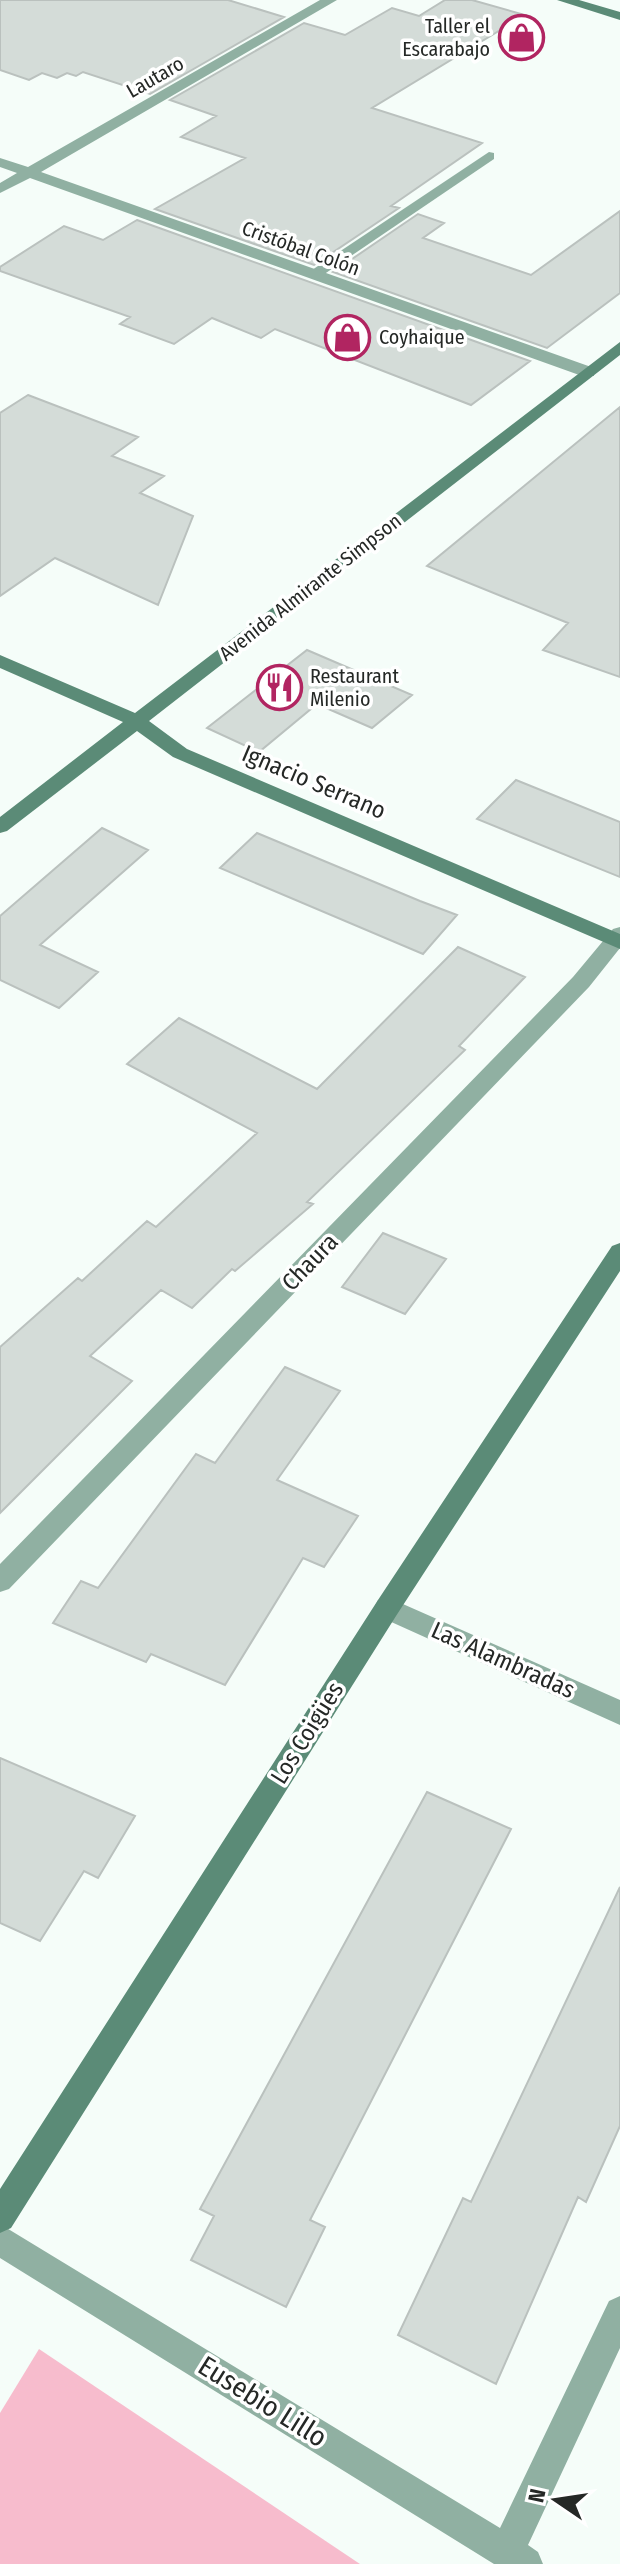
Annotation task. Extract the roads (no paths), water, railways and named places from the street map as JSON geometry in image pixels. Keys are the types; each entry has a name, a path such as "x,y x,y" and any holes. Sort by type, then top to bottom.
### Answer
{"main road":[{"path":"564,0 620,16"},
{"name":"Avenida Almirante Simpson","path":"0,827 620,347"},
{"name":"Ignacio Serrano","path":"0,661 136,721 180,753 619,942"},
{"name":"Los Coigües","path":"0,2217 387,1608 620,1252"}],"street":[{"name":"Lautaro","path":"0,189 330,0"},
{"path":"314,274 489,156"},
{"name":"Cristóbal Colón","path":"0,162 588,372"},
{"name":"Chaura","path":"0,1581 619,942"},
{"name":"Las Alambradas","path":"387,1608 620,1713"},
{"name":"Eusebio Lillo","path":"0,2240 516,2558"},
{"path":"516,2558 620,2312"}],"place":[{"name":"Taller el Escarabajo","path":"521,38"},
{"name":"Coyhaique","path":"348,337"},
{"name":"Restaurant Milenio","path":"279,688"}]}
